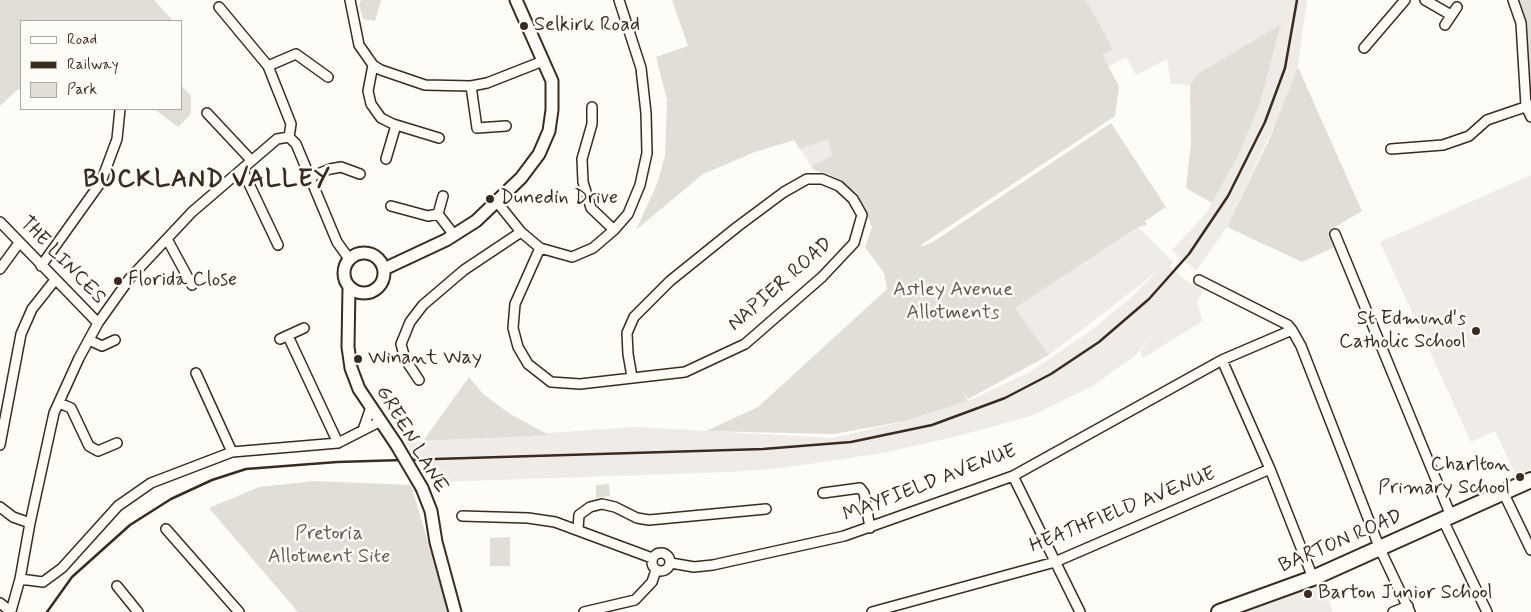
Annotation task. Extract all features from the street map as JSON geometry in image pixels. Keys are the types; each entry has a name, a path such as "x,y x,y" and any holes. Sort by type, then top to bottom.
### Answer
{"main road":[{"name":"BARTON ROAD","path":"1219,612 1314,578 1531,480"}],"street":[{"path":"350,0 359,44 373,65 381,70 425,85 471,86 487,83 543,61"},
{"path":"384,269 408,260 454,235 497,202 521,178 539,154 549,131 552,110 552,81 516,0"},
{"path":"497,202 521,232 540,248 572,257 593,248 614,230 628,214 640,184 647,153 646,113 641,68 618,0"},
{"path":"1513,0 1521,23 1528,105 1531,117"},
{"path":"1364,48 1416,1 1451,15"},
{"path":"1445,25 1457,7"},
{"path":"219,8 268,66 291,124 289,137"},
{"path":"268,66 296,54 328,77"},
{"path":"373,65 368,91 371,104 381,118 396,125 440,138"},
{"path":"471,86 477,128 506,126"},
{"path":"1391,149 1442,145 1468,136 1487,120 1528,105"},
{"path":"592,107 592,124 582,159 583,182 591,208 614,230"},
{"path":"41,266 101,182 117,139 120,110"},
{"path":"207,114 251,160"},
{"path":"386,159 396,125"},
{"path":"0,603 11,612 20,579 45,452 59,403 88,340 130,278 192,212 280,137 289,137 296,144 308,178 336,242 350,260"},
{"path":"308,178 330,169 341,168 360,174"},
{"path":"242,169 278,245"},
{"name":"NAPIER ROAD","path":"540,248 515,304 513,328 518,347 528,364 551,382 580,384 685,372 745,344 822,278 854,243 862,216 853,199 839,186 822,179 807,179 784,192 670,281 634,316 628,333 628,354 632,377"},
{"path":"438,214 444,196"},
{"path":"391,206 428,216 438,214"},
{"path":"438,214 454,235"},
{"name":"THE LINCES","path":"0,222 98,324"},
{"path":"419,380 405,359 401,344 414,316 422,304 464,270 521,232"},
{"path":"1335,234 1447,518 1487,612"},
{"path":"167,238 192,285"},
{"path":"0,269 19,243"},
{"path":"367,253 378,258 384,269 379,286 374,290 362,293 349,287 344,275 350,260 360,254 367,253"},
{"path":"0,445 22,334 32,309 55,280"},
{"path":"1199,280 1288,325 1292,330 1301,346 1380,549 1409,609 1394,612"},
{"name":"GREEN LANE","path":"349,287 348,347 352,368 359,389 396,444 422,488 431,511 436,542 455,612"},
{"name":"GREEN LANE","path":"350,315 362,293"},
{"path":"304,328 284,338 338,443"},
{"name":"MAYFIELD AVENUE","path":"652,558 657,553 663,552 668,556 671,563 694,567 713,565 844,536 870,528 1013,476 1222,360 1292,330"},
{"path":"88,340 102,346 115,340"},
{"path":"1222,360 1270,469 1314,578"},
{"path":"196,373 232,452"},
{"path":"59,403 70,408 89,446 98,451 117,443"},
{"path":"363,430 371,407"},
{"path":"20,579 43,582 62,568 118,506 151,484 232,452 338,443 381,421"},
{"name":"HEATHFIELD AVENUE","path":"872,612 1055,562 1270,469"},
{"path":"1013,476 1080,612"},
{"path":"823,493 860,488 864,493 870,528"},
{"path":"1503,492 1530,544"},
{"path":"578,529 579,515 590,507 602,504 616,507 637,518 649,520 766,509"},
{"path":"0,507 13,517 30,522"},
{"path":"462,516 528,518 578,529 652,558 652,564 656,570"},
{"path":"166,529 239,612"},
{"path":"656,570 664,570 671,563"},
{"path":"584,612 635,600 652,582 656,570"},
{"path":"117,586 138,612"}],"shaded area":[{"path":"1085,0 1307,0 1298,67 1281,111 1227,227 1196,271 1172,250 1207,212 1237,158 1259,107 1281,24 1199,73 1190,85 1171,84 1167,59 1136,75 1126,57 1108,67 1101,55 1113,49"},
{"path":"828,139 832,156 811,166 800,149"},
{"name":"St Edmund's Catholic School","path":"1531,175 1531,469 1516,476 1495,431 1471,442 1380,242"},
{"path":"1138,227 1173,262 1170,267 1191,284 1194,280 1205,286 1197,303 1203,321 1143,358 1140,352 1153,333 1137,354 1093,386 1031,416 954,437 883,453 782,468 731,472 436,482 406,443 635,427 833,438 905,421 968,401 1030,372 1089,332 1126,302 1159,270 1049,355 1015,308"},
{"name":"Barton Junior School","path":"1322,582 1333,612 1238,612 1255,606"}],"green space":[{"path":"0,0 154,0 172,20 20,20 20,90 17,90 0,106"},
{"path":"361,0 381,0 375,21 363,19 359,5"},
{"name":"Astley Avenue Allotments","path":"672,0 1086,0 1113,49 1102,55 1119,86 1115,116 921,245 933,242 1111,123 1166,207 1145,221 1147,224 1138,227 1015,308 1049,355 968,399 962,391 968,401 905,421 834,434 706,431 758,407 887,289 884,273 865,247 872,227 857,193 834,177 814,170 811,166 832,156 828,139 800,149 794,140 755,152 703,174 636,230 657,184 665,156 667,100 656,57 688,46"},
{"path":"1513,0 1531,0 1531,105 1526,106 1521,23"},
{"path":"1281,24 1259,107 1237,158 1212,203 1186,188 1191,143 1190,85 1199,73"},
{"path":"1298,67 1362,211 1330,230 1337,246 1302,262 1227,227 1269,140"},
{"path":"182,86 191,96 191,114 178,127 155,110 182,110"},
{"path":"469,377 483,394 510,414 549,435 423,441"},
{"name":"Pretoria Allotment Site","path":"314,481 411,485 449,612 298,612 209,508 259,487"},
{"path":"609,484 610,496 596,498 596,485"},
{"path":"510,537 510,566 490,566 490,538"}],"railway":[{"path":"47,612 72,577 130,525 171,499 212,480 246,469 337,462 763,449 851,442 932,425 1005,398 1051,374 1099,342 1149,299 1189,254 1228,196 1265,122 1285,68 1297,0"}],"place":[{"name":"Selkirk Road","path":"524,26"},
{"name":"Dunedin Drive","path":"490,199"},
{"name":"Florida Close","path":"118,281"},
{"name":"St Edmund's Catholic School","path":"1476,331"},
{"name":"Winant Way","path":"358,359"},
{"name":"Charlton Primary School","path":"1520,477"},
{"name":"Barton Junior School","path":"1308,594"}],"district":[{"name":"BUCKLAND VALLEY","path":"207,181"}]}
